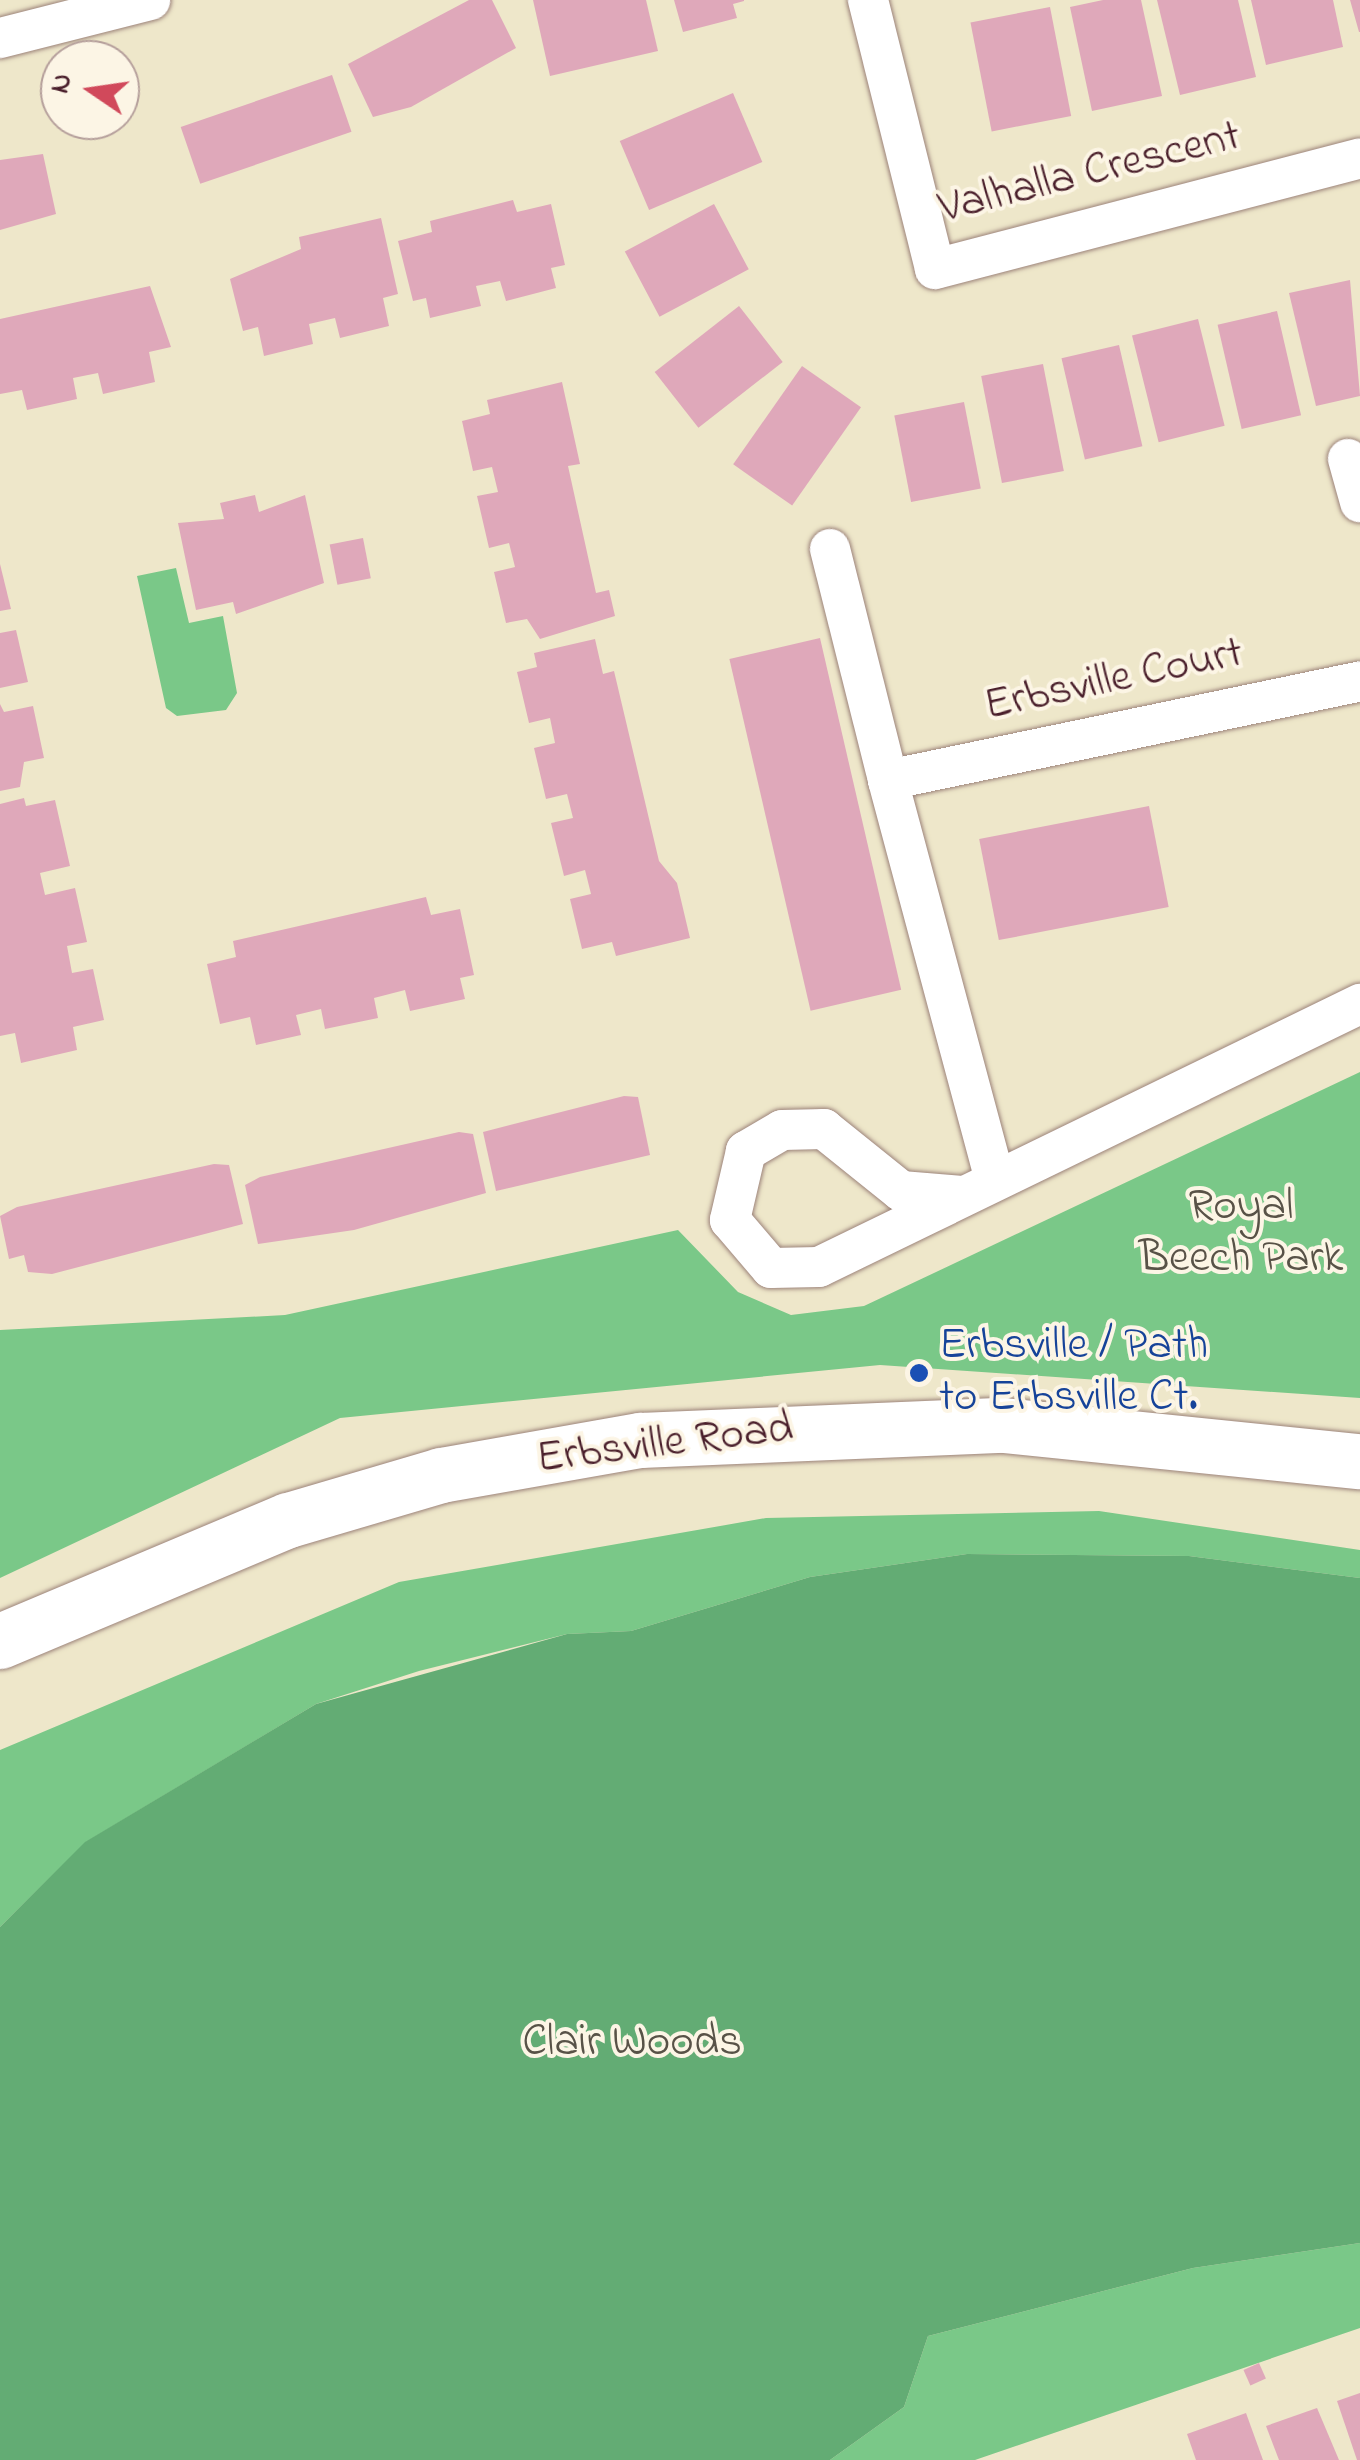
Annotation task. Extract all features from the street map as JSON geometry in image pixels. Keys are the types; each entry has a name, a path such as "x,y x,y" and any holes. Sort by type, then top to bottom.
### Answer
{"main road":[{"name":"Erbsville Road","path":"0,1640 288,1520 441,1475 640,1440 776,1427 1003,1425 1360,1461"}],"street":[{"path":"0,38 83,9 150,0"},
{"name":"Valhalla Crescent","path":"868,0 935,269 1360,158"},
{"path":"1348,459 1360,502"},
{"path":"830,549 888,780 979,1188"},
{"name":"Erbsville Court","path":"888,780 1360,681"},
{"path":"979,1188 901,1191 824,1129 782,1130 746,1150 730,1220 771,1268 819,1268 1360,1004"}],"green space":[{"path":"176,568 189,623 223,616 237,693 226,710 177,716 166,708 137,576"},
{"name":"Royal Beech Park","path":"1360,1072 1360,1398 880,1365 340,1418 0,1578 0,1330 285,1315 678,1230 738,1292 791,1315 864,1306"},
{"path":"1099,1511 1360,1550 1360,1578 1189,1556 967,1554 810,1577 631,1631 567,1634 419,1671 316,1704 86,1842 0,1927 0,1750 399,1582 766,1518"},
{"name":"Clair Woods","path":"967,1554 1189,1556 1360,1578 1360,2243 1193,2268 928,2336 904,2407 830,2460 0,2460 0,1927 85,1842 316,1704 567,1634 631,1631 810,1577"},
{"path":"1360,2243 1360,2328 975,2460 830,2460 904,2407 928,2336 1193,2268"}],"building":[{"path":"469,0 492,0 516,48 411,107 373,117 348,64"},
{"path":"533,0 646,0 658,51 550,76"},
{"path":"674,0 744,1 733,4 737,18 683,32"},
{"path":"1103,0 1141,0 1162,96 1092,111 1070,7"},
{"path":"1157,0 1238,0 1256,77 1180,95"},
{"path":"1251,0 1333,0 1343,47 1266,65"},
{"path":"1350,0 1360,0 1360,32 1359,32"},
{"path":"1050,7 1071,116 992,131 970,22"},
{"path":"332,75 352,132 200,184 181,127"},
{"path":"733,93 762,162 649,210 620,141"},
{"path":"43,154 56,214 0,230 0,160"},
{"path":"513,200 517,212 551,204 565,265 551,268 556,288 506,301 500,281 476,286 481,306 430,318 426,298 413,301 398,241 432,232 430,221"},
{"path":"714,204 749,269 660,317 625,251"},
{"path":"381,218 398,294 383,298 389,326 340,338 335,318 309,324 313,344 264,356 258,327 243,331 230,279 301,249 299,237"},
{"path":"1350,280 1360,396 1316,406 1289,293"},
{"path":"150,286 171,347 149,352 155,382 103,394 98,373 73,378 77,399 27,410 22,390 0,394 0,319"},
{"path":"739,306 783,362 698,428 655,372"},
{"path":"1277,311 1301,415 1242,429 1218,325"},
{"path":"1198,319 1225,426 1159,442 1132,335"},
{"path":"1119,345 1142,446 1085,460 1062,358"},
{"path":"1043,364 1064,471 1002,483 981,376"},
{"path":"802,366 861,407 792,506 733,464"},
{"path":"562,382 580,464 568,466 596,593 609,590 615,616 540,639 527,619 506,623 494,572 515,567 509,543 489,548 477,496 498,492 492,467 473,471 462,421 490,414 487,400"},
{"path":"964,402 981,488 911,502 894,416"},
{"path":"255,495 259,512 305,495 324,583 236,614 233,602 196,610 178,523 224,519 220,503"},
{"path":"363,538 371,578 337,585 330,544"},
{"path":"0,564 11,609 0,611"},
{"path":"16,630 28,682 0,688 0,633"},
{"path":"820,638 901,990 811,1011 729,659"},
{"path":"595,639 603,674 614,671 659,861 677,883 690,938 616,956 612,942 582,949 570,899 591,894 585,870 564,876 551,823 573,818 567,794 546,799 534,748 555,743 550,718 529,723 517,672 537,667 534,653"},
{"path":"0,704 4,712 33,706 44,758 24,762 20,787 0,791"},
{"path":"24,798 26,806 55,800 70,866 40,873 45,895 75,888 87,942 67,946 72,973 93,969 104,1020 73,1027 77,1050 21,1063 15,1033 0,1036 0,804"},
{"path":"1149,806 1169,907 999,940 979,839"},
{"path":"426,897 431,915 460,909 474,975 460,978 465,999 410,1011 405,990 374,998 378,1018 325,1029 321,1009 296,1015 301,1035 256,1045 250,1017 220,1024 207,964 236,957 233,941"},
{"path":"624,1096 638,1097 650,1155 496,1191 483,1132"},
{"path":"459,1132 473,1134 486,1193 354,1230 258,1244 245,1185 260,1177"},
{"path":"214,1164 229,1165 243,1224 52,1274 28,1272 24,1255 9,1259 0,1216 17,1207"},
{"path":"1259,2363 1266,2379 1250,2385 1243,2370"},
{"path":"1360,2393 1360,2460 1357,2460 1337,2401"},
{"path":"1317,2408 1339,2460 1279,2460 1266,2426"},
{"path":"1246,2413 1263,2460 1196,2460 1187,2434"}],"place":[{"name":"Erbsville / Path to Erbsville Ct.","path":"919,1373"}]}
